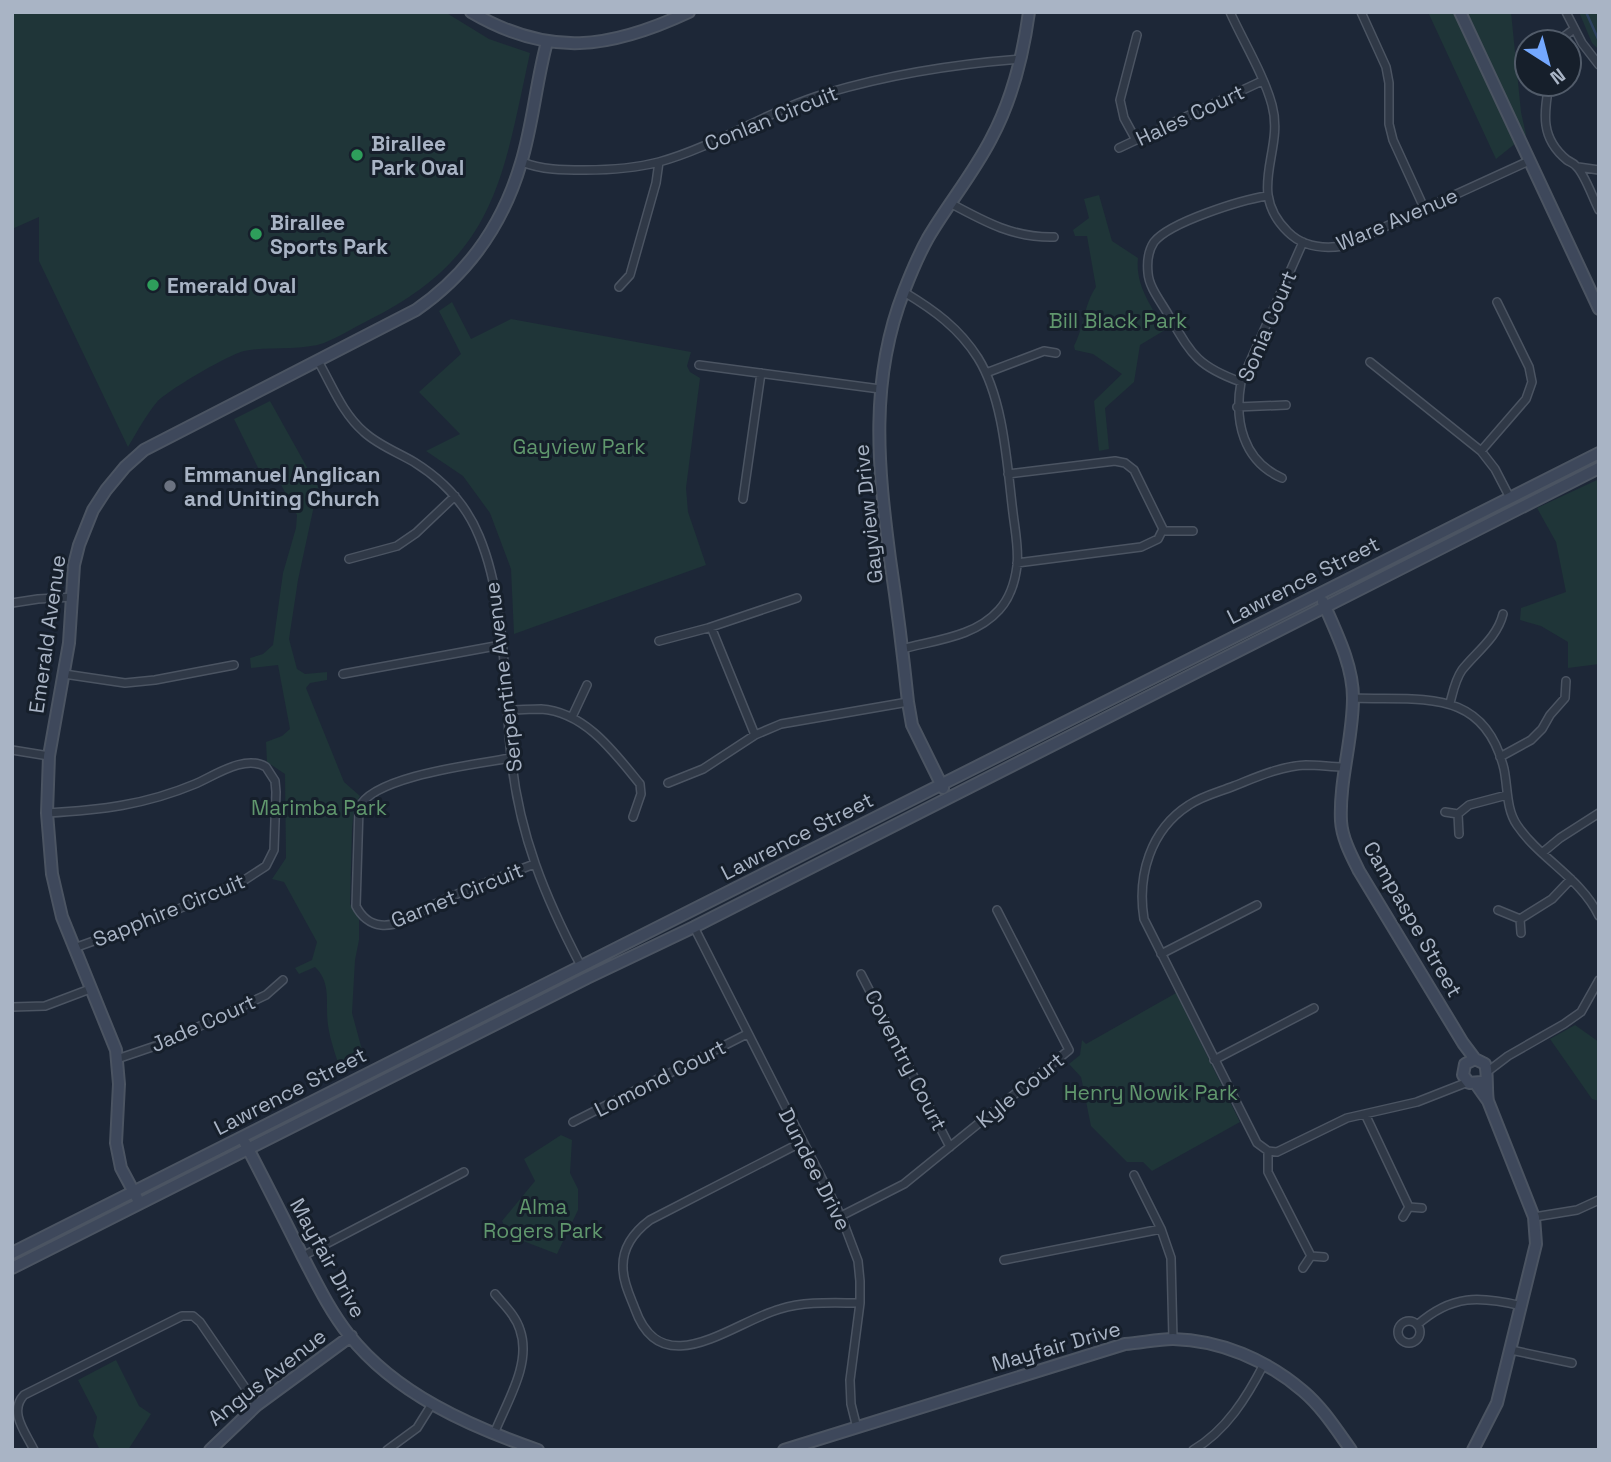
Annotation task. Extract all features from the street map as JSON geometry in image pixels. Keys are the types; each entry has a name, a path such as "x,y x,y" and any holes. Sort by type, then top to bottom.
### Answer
{"street":[{"path":"471,12 502,28 547,42 589,43 626,37 655,28 689,12"},
{"name":"Gayview Drive","path":"948,797 912,725 908,702 881,491 878,438 880,389 888,345 904,292 925,244 992,138 1007,104 1021,59 1029,12"},
{"path":"1230,12 1272,105 1274,118 1267,196 1226,206 1171,230 1154,242 1148,258 1149,282 1187,347 1200,362 1216,373 1241,382"},
{"path":"1361,12 1386,67 1389,83 1389,124 1393,140 1424,210"},
{"path":"1460,12 1599,309"},
{"path":"1566,12 1574,28"},
{"path":"1136,140 1124,118 1120,100 1137,35"},
{"name":"Emerald Avenue","path":"140,1203 121,1168 117,1143 119,1084 111,1034 62,917 52,874 47,813 50,756 69,643 74,565 83,532 99,500 125,467 158,441 416,310 458,274 479,251 509,198 522,162 547,42"},
{"path":"1583,44 1599,65"},
{"name":"Conlan Circuit","path":"522,162 545,169 596,170 659,162 825,93 892,76 947,66 1021,59"},
{"name":"Hales Court","path":"1119,148 1262,81"},
{"path":"1547,98 1544,116 1546,129 1554,146 1578,167 1599,170"},
{"name":"Ware Avenue","path":"1267,196 1284,228 1303,242 1322,247 1343,246 1529,160"},
{"path":"619,287 630,275 656,183 659,162"},
{"path":"1578,167 1599,210"},
{"path":"950,203 985,222 1013,233 1033,238 1054,237"},
{"name":"Sonia Court","path":"1282,478 1267,472 1253,456 1237,407 1241,382 1303,242"},
{"path":"902,649 962,634 989,620 1008,597 1017,563 1008,474 997,406 986,373 953,326 935,310 904,292"},
{"path":"1480,451 1526,399 1532,382 1529,367 1497,302"},
{"path":"986,373 1044,351 1056,353"},
{"name":"Serpentine Avenue","path":"318,361 341,404 364,432 426,470 455,496 481,540 498,607 511,758 519,810 534,864 548,900 581,966"},
{"path":"1370,362 1480,451 1519,509"},
{"path":"699,365 880,389"},
{"path":"743,499 761,373"},
{"path":"1237,407 1286,405"},
{"name":"Lawrence Street","path":"12,1253 1599,453"},
{"path":"1008,474 1115,461 1125,463 1134,470 1162,531 1158,539 1141,547 1017,563"},
{"name":"Lawrence Street","path":"12,1268 587,978 694,927 1599,468"},
{"path":"349,559 397,546 416,533 455,496"},
{"path":"1162,531 1193,531"},
{"name":"Campaspe Street","path":"1319,593 1344,651 1353,698 1344,767 1341,822 1347,845 1359,871 1463,1043 1534,1217 1536,1244 1497,1404 1473,1450"},
{"path":"12,603 73,597"},
{"path":"659,641 711,627 797,598"},
{"path":"1450,703 1461,672 1485,646 1503,614"},
{"path":"711,627 755,736"},
{"path":"343,674 501,645"},
{"path":"64,674 125,683 234,665"},
{"path":"1500,757 1531,740 1542,729 1565,698 1566,681"},
{"path":"572,716 587,685"},
{"path":"1353,698 1450,703 1469,711 1486,727 1500,757 1512,816 1517,826 1591,899 1599,916"},
{"path":"668,783 703,769 755,736 781,724 908,702"},
{"path":"508,710 542,709 572,716 595,733 640,784 641,794 633,817"},
{"path":"12,750 50,756"},
{"name":"Garnet Circuit","path":"511,758 438,771 406,780 380,788 361,802 356,906 370,921 391,925 436,903 534,864"},
{"name":"Sapphire Circuit","path":"47,813 103,809 163,797 249,762 265,767 276,785 274,850 263,869 243,881 153,920 74,948"},
{"path":"1344,767 1307,765 1283,768 1205,797 1172,819 1151,849 1144,868 1141,887 1144,919 1257,1143 1268,1151 1277,1152 1347,1118 1417,1102 1443,1091 1581,1012 1597,991 1599,980"},
{"path":"1445,812 1458,814 1469,805 1507,795"},
{"path":"1542,853 1599,813"},
{"path":"1458,814 1460,834"},
{"path":"1520,919 1552,899 1571,879"},
{"path":"1161,954 1257,905"},
{"name":"Kyle Court","path":"841,1216 904,1184 1069,1049 997,910"},
{"path":"1498,910 1520,919"},
{"path":"688,913 694,927"},
{"path":"1520,919 1521,933"},
{"name":"Dundee Drive","path":"694,927 841,1216 858,1261 860,1303 850,1380 857,1428"},
{"path":"581,966 587,978"},
{"name":"Coventry Court","path":"861,974 950,1147"},
{"name":"Jade Court","path":"117,1059 164,1043 266,995 283,979"},
{"path":"12,1007 46,1006 90,989"},
{"path":"1214,1060 1314,1008"},
{"name":"Lomond Court","path":"573,1122 747,1034"},
{"path":"1366,1114 1409,1207"},
{"name":"Mayfair Drive","path":"242,1137 325,1298 351,1336 382,1367 432,1404 494,1434 538,1450"},
{"path":"802,1142 650,1220 638,1229 627,1245 623,1266 635,1309 643,1327 652,1336 670,1345 691,1346 779,1309 802,1304 860,1303"},
{"path":"1268,1151 1268,1172 1311,1256"},
{"path":"303,1256 464,1172"},
{"path":"1134,1175 1161,1229 1171,1258 1173,1339"},
{"path":"1534,1217 1577,1209 1599,1200"},
{"path":"1409,1207 1422,1208"},
{"path":"1403,1217 1409,1207"},
{"path":"1004,1260 1161,1229"},
{"path":"1311,1256 1324,1257"},
{"path":"1303,1268 1311,1256"},
{"path":"494,1434 519,1374 523,1348 517,1323 495,1294"},
{"path":"1417,1325 1441,1308 1466,1299 1489,1298 1522,1306"},
{"path":"34,1450 17,1415 18,1402 24,1395 182,1316 193,1316 200,1322 257,1405"},
{"name":"Angus Avenue","path":"209,1450 257,1405 351,1336"},
{"name":"Mayfair Drive","path":"784,1450 1125,1344 1173,1339 1206,1342 1237,1351 1264,1364 1302,1390 1326,1416 1351,1450"},
{"path":"1511,1350 1572,1363"},
{"path":"1199,1448 1235,1413 1264,1364"},
{"path":"387,1450 417,1428 432,1404"}],"green space":[{"name":"Birallee Sports Park","path":"12,12 445,12 489,39 530,53 500,177 486,211 468,242 443,270 410,296 324,343 244,351 212,366 157,402 128,447 39,261 39,217 12,229"},
{"path":"1428,12 1511,12 1513,98 1520,98 1526,135 1496,159"},
{"path":"1579,12 1599,12 1599,50 1592,43"},
{"name":"Bill Black Park","path":"1099,195 1112,241 1138,258 1142,287 1165,330 1140,345 1134,382 1105,408 1109,449 1099,451 1094,401 1122,374 1093,354 1075,350 1086,308 1096,287 1087,236 1075,236 1073,230 1089,218 1084,199"},
{"name":"Gayview Park","path":"452,302 471,339 511,319 691,352 687,366 690,372 700,378 686,488 688,512 706,565 514,634 511,569 490,513 463,476 426,451 460,434 419,392 461,354 439,311"},
{"name":"Marimba Park","path":"270,401 318,487 298,580 289,639 297,669 305,674 327,672 327,680 310,683 306,688 344,782 360,796 354,808 352,830 350,904 359,919 359,940 352,1013 365,1061 341,1073 329,1031 324,980 315,967 299,974 295,968 312,960 317,942 284,882 272,879 286,858 285,774 267,762 266,742 282,736 290,729 278,665 251,668 250,658 263,654 273,645 283,573 297,515 277,477 266,484 234,419"},
{"path":"1599,479 1599,664 1568,668 1568,642 1541,626 1520,620 1521,608 1566,592 1556,542 1537,508"},
{"name":"Henry Nowik Park","path":"1176,993 1240,1122 1152,1171 1143,1162 1127,1162 1091,1126 1081,1077 1069,1064 1080,1055 1082,1040 1086,1044"},
{"path":"1575,1025 1599,1042 1599,1101 1592,1099 1550,1039"},
{"name":"Alma Rogers Park","path":"561,1135 572,1140 570,1173 578,1189 578,1210 557,1254 510,1236 502,1221 535,1181 524,1159"},
{"path":"116,1360 139,1406 151,1414 128,1450 100,1450 93,1436 97,1417 78,1380"}],"waterway":[{"path":"1586,12 1599,41"}],"place":[{"name":"Birallee Park Oval","path":"357,155"},
{"name":"Birallee Sports Park","path":"256,234"},
{"name":"Emerald Oval","path":"153,285"},
{"name":"Emmanuel Anglican and Uniting Church","path":"170,486"}]}
